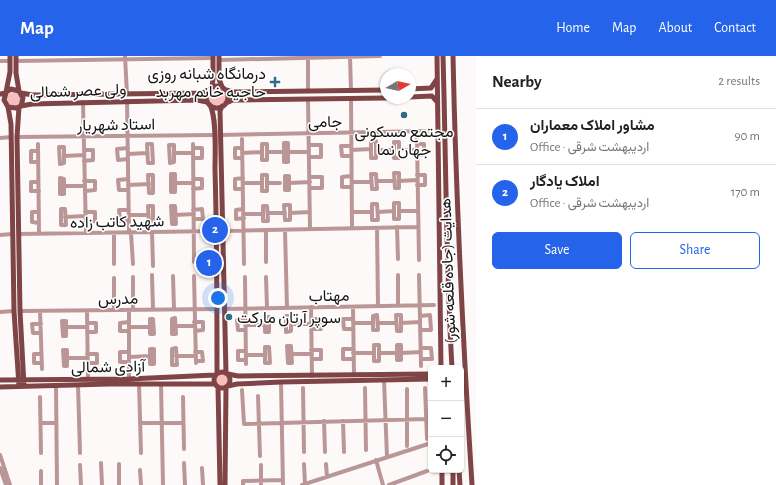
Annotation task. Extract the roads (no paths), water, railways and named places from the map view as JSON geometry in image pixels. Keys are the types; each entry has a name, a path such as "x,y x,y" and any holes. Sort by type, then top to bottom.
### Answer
{"main road":[{"path":"436,56 439,157 440,365"},
{"name":"هدایت (جاده قلعه شور)","path":"443,56 445,197 452,365"},
{"name":"هدایت (جاده قلعه شور)","path":"453,56 454,130 466,391 472,485"},
{"path":"212,87 213,57"},
{"path":"10,58 9,78 4,93 4,100 14,137 19,234 17,311"},
{"path":"16,58 17,77 23,101 20,107 14,137 12,234 22,386"},
{"path":"217,135 220,110 228,96 219,78 219,58"},
{"path":"213,76 219,78"},
{"path":"9,78 10,81 14,82 17,77"},
{"path":"431,88 437,78"},
{"path":"220,485 216,385 214,380 216,374 217,309 220,275 217,135 214,111 206,97 208,91 212,87 218,86 238,92 380,90"},
{"path":"416,89 431,88"},
{"path":"431,88 434,92 432,96"},
{"path":"4,93 14,89 20,92"},
{"name":"ولی عصر شمالی","path":"20,92 33,95 198,93 208,91"},
{"path":"238,92 235,96 238,100"},
{"path":"197,100 199,97 198,93"},
{"path":"32,104 30,99 33,95"},
{"path":"432,96 437,102"},
{"path":"416,97 432,96"},
{"path":"209,104 216,108 233,100 380,98"},
{"name":"ولی عصر شمالی","path":"20,107 32,104 127,101 197,100 209,104"},
{"path":"5,106 13,109 20,107"},
{"path":"214,115 217,113 220,115"},
{"path":"10,118 14,116 17,119"},
{"path":"439,157 445,197"},
{"path":"220,275 224,309 227,374 230,380 227,386 225,485"},
{"path":"216,374 220,372 238,376 312,376 384,380 428,379"},
{"name":"آزادی شمالی","path":"0,380 130,379 216,374"},
{"path":"216,385 222,388 237,384 336,378 354,375 428,374"},
{"name":"آزادی شمالی","path":"0,387 140,384 216,385"},
{"path":"464,398 466,391"},
{"path":"464,407 468,414"},
{"path":"441,473 441,485"},
{"path":"453,473 454,485"},
{"path":"459,473 460,485"}],"street":[{"path":"350,56 351,91"},
{"path":"219,58 380,56"},
{"path":"16,58 213,57"},
{"path":"308,57 308,91"},
{"path":"0,61 10,58"},
{"path":"125,58 127,94"},
{"path":"351,98 352,228"},
{"path":"308,99 310,229"},
{"path":"127,101 129,220 133,264"},
{"path":"84,102 83,136 86,233"},
{"name":"جامی","path":"217,135 431,131"},
{"name":"استاد شهریار","path":"0,138 217,135"},
{"path":"242,139 244,264"},
{"path":"351,156 342,156 342,146 373,150 417,152 424,155 424,144 417,142 417,152 417,180 419,260"},
{"path":"38,144 40,234"},
{"path":"309,145 321,145 322,157 309,157"},
{"path":"128,148 118,149 118,160 128,159"},
{"path":"193,148 194,262"},
{"path":"174,153 193,148 202,148 202,158 193,158"},
{"path":"242,158 235,158 235,148 264,152 309,152"},
{"path":"64,156 93,150 93,160 84,161"},
{"path":"38,151 31,151 31,162 38,162"},
{"path":"128,154 147,153"},
{"path":"371,174 376,174 377,182 377,189 372,189 371,174"},
{"path":"352,176 342,177 342,188 372,182"},
{"path":"289,183 322,178 322,188 310,188"},
{"path":"128,179 118,180 119,190 128,190"},
{"path":"175,183 202,179 202,188 193,189"},
{"path":"243,188 235,189 235,179 265,183 280,183"},
{"path":"377,182 417,180"},
{"path":"64,186 95,190 95,181 84,181"},
{"path":"38,182 31,182 31,191 39,191"},
{"path":"128,185 149,184"},
{"path":"372,204 377,204 378,220 372,220 372,212 372,204"},
{"path":"284,205 290,205 290,213 290,220 285,220 284,205"},
{"path":"129,210 119,210 120,221 129,220"},
{"path":"378,212 418,211"},
{"path":"39,212 32,212 32,222 39,223"},
{"path":"65,216 95,212 95,221 85,222"},
{"path":"290,213 310,212"},
{"path":"352,212 372,212"},
{"path":"243,214 285,213"},
{"path":"175,215 194,214"},
{"path":"129,215 148,215"},
{"path":"397,227 398,259"},
{"name":"شهید کاتب زاده","path":"19,234 418,227"},
{"path":"377,228 378,306"},
{"path":"266,230 266,262"},
{"path":"286,230 287,308"},
{"path":"152,232 153,266"},
{"path":"114,233 114,264"},
{"path":"0,235 12,234"},
{"path":"152,275 153,310"},
{"path":"398,275 398,306"},
{"path":"419,275 422,366"},
{"path":"173,276 174,309"},
{"path":"176,356 196,358 194,276"},
{"path":"130,379 129,327 133,277"},
{"path":"245,277 246,357 265,355"},
{"path":"114,278 114,310"},
{"path":"266,278 267,308"},
{"name":"مهتاب","path":"224,309 434,305"},
{"path":"311,307 312,376"},
{"path":"353,307 354,375"},
{"name":"مدرس","path":"0,312 217,309"},
{"path":"86,310 88,379"},
{"path":"40,311 42,369"},
{"path":"420,316 430,315 431,330 420,330"},
{"path":"291,324 311,322 321,319 321,329 311,329"},
{"path":"353,329 344,329 344,319 376,323 420,322"},
{"path":"41,324 32,324 32,333 41,333"},
{"path":"245,325 265,325"},
{"path":"176,326 195,326"},
{"path":"66,327 87,328"},
{"path":"129,327 150,327"},
{"path":"353,359 343,359 343,349 376,353 399,353 431,348 432,359 421,359"},
{"path":"41,354 34,354 34,363 42,363"},
{"path":"67,358 97,354 97,362 88,363"},
{"path":"292,354 312,354"},
{"path":"129,357 150,356"},
{"path":"384,380 387,456"},
{"path":"281,382 283,485"},
{"path":"140,384 141,453"},
{"path":"161,384 163,485"},
{"path":"56,385 57,485"},
{"path":"78,385 80,452"},
{"path":"303,388 304,452"},
{"path":"365,388 366,450"},
{"path":"426,388 427,439"},
{"path":"407,389 407,446"},
{"path":"242,390 244,424 426,419"},
{"path":"258,396 260,456"},
{"path":"40,397 41,453"},
{"path":"183,397 184,449"},
{"path":"324,421 325,452"},
{"path":"343,421 344,452"},
{"path":"41,423 56,423"},
{"path":"140,423 183,423"},
{"path":"304,464 304,485 387,456 428,444"},
{"path":"0,455 10,485"},
{"path":"376,460 383,485"},
{"path":"184,463 184,485"},
{"path":"101,464 102,485"},
{"path":"119,464 119,485"},
{"path":"326,464 327,477"},
{"path":"80,465 80,485"},
{"path":"261,465 261,483"},
{"path":"0,468 6,485"},
{"path":"202,468 203,485"},
{"path":"140,470 141,485"},
{"path":"40,471 41,485"},
{"path":"390,485 427,471"},
{"path":"243,483 261,483 283,480"}],"place":[{"name":"درمانگاه شبانه‌ روزی حاجیه‌ خانم مهربد","path":"275,82"},
{"name":"مجتمع مسکونی جهان نما","path":"404,115"},
{"name":"املاک یادگار","path":"215,230"},
{"name":"مشاور املاک معماران","path":"209,263"},
{"name":"سوپر آرتان مارکت","path":"229,317"}]}
